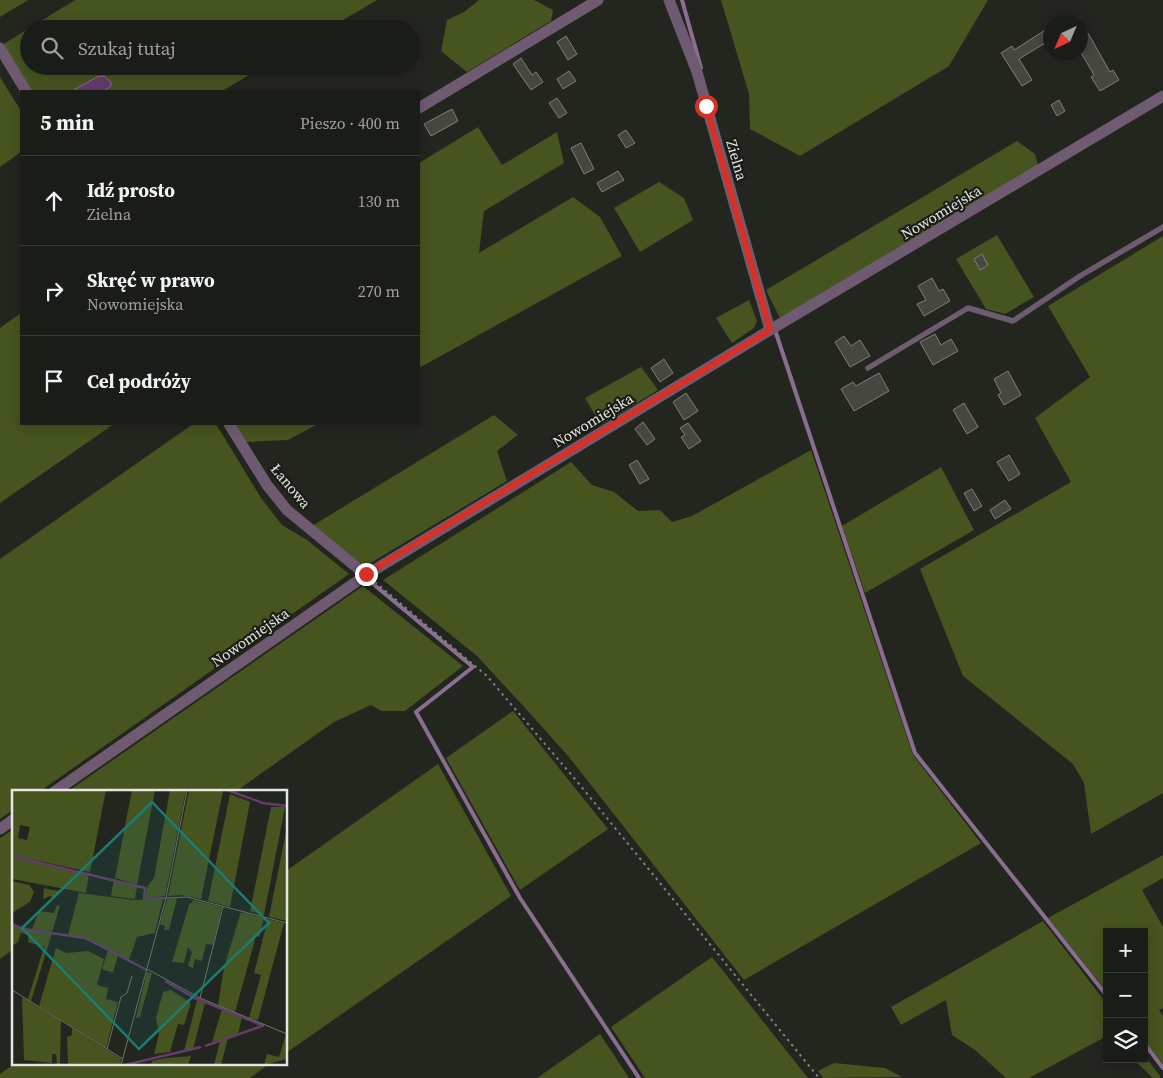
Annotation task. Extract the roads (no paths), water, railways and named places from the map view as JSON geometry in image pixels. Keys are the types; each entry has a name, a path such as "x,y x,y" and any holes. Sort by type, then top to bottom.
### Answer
{"street":[{"path":"420,107 598,0"},
{"name":"Zielna","path":"669,0 697,72 774,328"},
{"path":"0,48 25,90"},
{"name":"Nowomiejska","path":"57,790 363,576 1163,96"},
{"name":"Łanowa","path":"230,425 268,485 287,510 363,576"},
{"path":"0,829 12,821"}],"lane":[{"path":"868,368 968,308 1013,321 1080,276 1163,228"}],"waterway":[{"path":"682,0 701,68"},
{"path":"775,330 915,753 1103,991"},
{"path":"366,578 473,667 416,712 520,898 639,1078"},
{"path":"1148,1048 1163,1068"}]}
